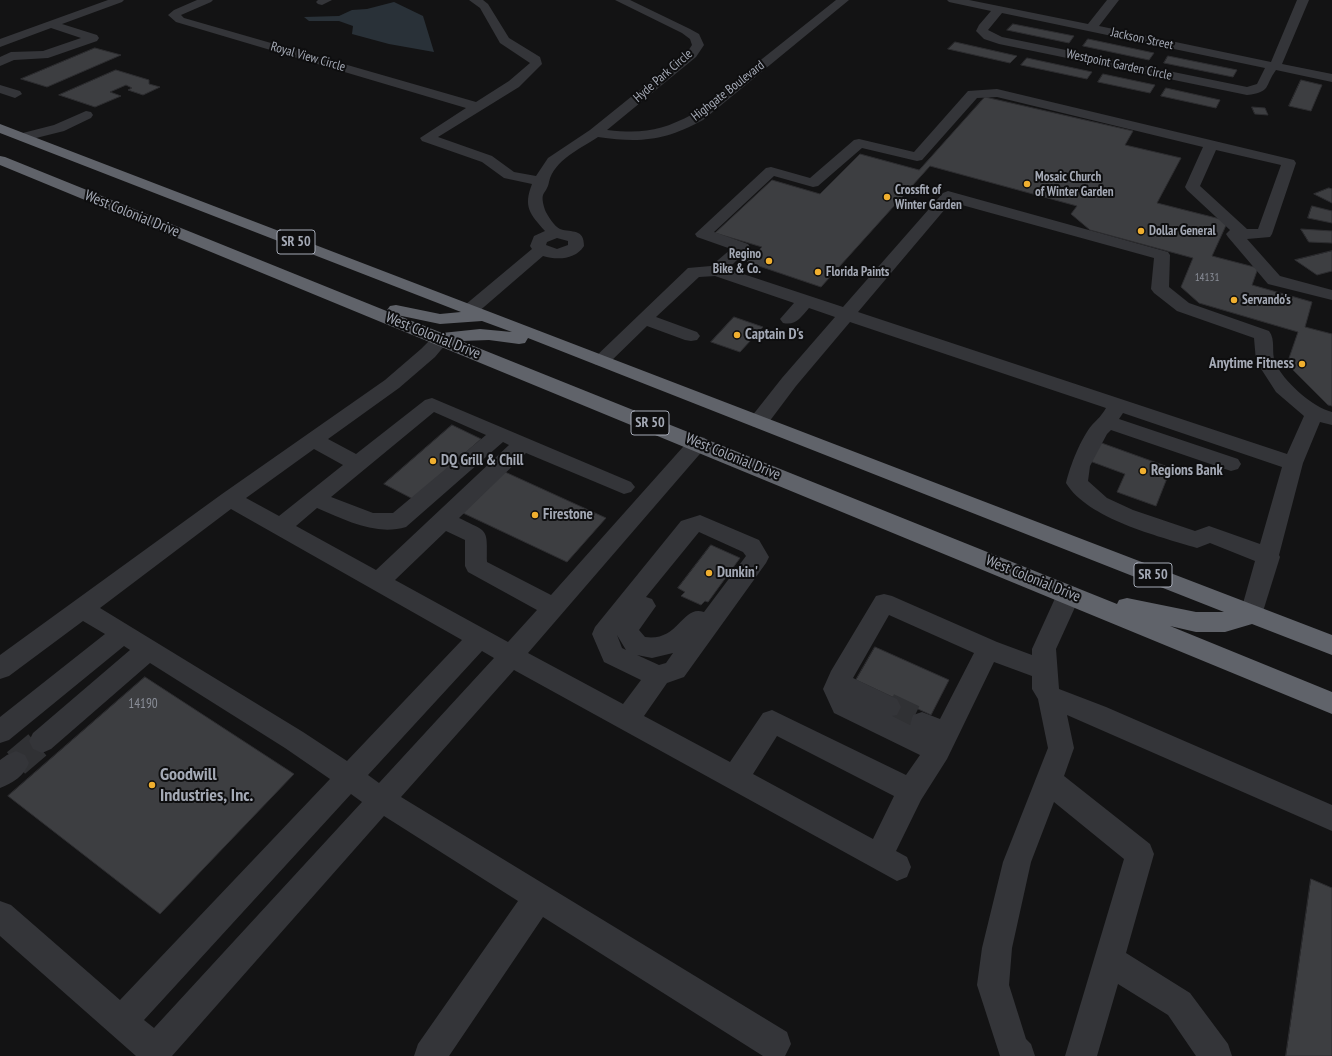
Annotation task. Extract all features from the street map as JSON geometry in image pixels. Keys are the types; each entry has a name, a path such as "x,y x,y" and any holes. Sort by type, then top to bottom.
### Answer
{"highway":[{"name":"SR 50","path":"0,128 597,358 1332,645"},
{"path":"0,131 24,137"},
{"name":"West Colonial Drive","path":"0,160 334,297 1069,594 1332,703"},
{"path":"334,297 440,319 478,312"},
{"path":"441,339 469,333 495,334 597,358"},
{"path":"1069,594 1196,622 1225,622 1252,614"}],"street":[{"path":"0,42 118,0"},
{"name":"Royal View Circle","path":"207,0 174,15 188,22 478,107"},
{"path":"475,0 484,6 504,40 536,60 536,64 514,84 427,138 487,159 510,175 542,182"},
{"name":"Hyde Park Circle","path":"554,233 539,215 534,198 542,182 568,161 595,133 692,54 702,43 686,30 621,0"},
{"name":"Highgate Boulevard","path":"595,133 629,137 676,129 698,117 843,0"},
{"name":"Jackson Street","path":"953,0 1332,78"},
{"path":"1091,29 1113,0"},
{"path":"1274,66 1279,60 1303,0"},
{"name":"Westpoint Garden Circle","path":"999,10 983,27 982,31 988,36 999,40 1226,88 1247,91 1256,90 1262,86 1269,71 1274,66"},
{"path":"0,62 11,56 44,55 93,38 50,24"},
{"path":"0,89 15,94"},
{"path":"716,271 742,247 703,234 771,171 813,183 859,142 917,157 973,94 997,93 1289,163 1264,234 1234,234 1274,280 1332,295"},
{"path":"24,137 59,128 86,115"},
{"path":"1211,144 1192,187 1243,234"},
{"path":"759,421 846,314 948,196 1162,255 1160,289 1183,307 1262,335 1265,362 1283,388 1323,416 1293,463 1269,557 1252,614"},
{"path":"554,233 573,236 577,242 573,249 568,252 548,252 538,246 540,239 554,233"},
{"path":"478,312 548,252"},
{"path":"597,358 645,319 694,272 716,271 846,314 1112,413 1231,464"},
{"path":"789,319 805,301"},
{"path":"645,319 691,336"},
{"path":"0,669 230,499 392,384 428,353 441,339"},
{"path":"280,527 432,404 624,487 661,485"},
{"path":"1112,413 1293,463"},
{"path":"1112,413 1099,430 1080,466 1077,483 1099,503 1125,516 1178,535 1198,540 1209,534 1269,557"},
{"path":"315,499 371,521 398,521 500,434"},
{"path":"313,440 358,464"},
{"path":"0,916 121,1022 159,1053 698,443"},
{"path":"378,582 524,444"},
{"path":"624,487 636,513"},
{"path":"230,499 511,656 888,862 911,791 942,743 988,649"},
{"path":"443,520 476,536 476,566 553,607"},
{"path":"627,719 658,676 675,670 758,557 751,546 700,523 689,527 604,634 613,655 658,676"},
{"path":"716,530 698,536 627,628 629,638 639,646 652,650 666,647 680,639 696,622 753,548"},
{"path":"1019,1056 1013,1049 993,985 997,948 1017,862 1062,748 1050,697 1045,689 1044,650 1069,594"},
{"path":"942,743 843,705 836,689 884,604 988,649 1044,670"},
{"path":"82,608 294,740 382,800 775,1044"},
{"path":"0,732 122,634"},
{"path":"121,1022 479,638"},
{"path":"42,741 148,650"},
{"path":"839,683 888,707"},
{"path":"1050,697 1097,715 1332,818"},
{"path":"735,778 772,721 911,791"},
{"path":"922,723 942,743"},
{"path":"1049,781 1140,854 1081,1056"},
{"path":"430,1056 539,897"},
{"path":"1109,960 1179,1004 1216,1056"}],"shaded area":[{"path":"394,2 423,16 434,52 389,44 352,34 353,26 339,21 309,21 304,17 339,16 352,10 367,9"}],"building":[{"path":"1013,24 1074,36 1069,43 1007,30"},
{"path":"1088,39 1154,53 1149,60 1083,46"},
{"path":"955,42 1017,56 1010,63 948,49"},
{"path":"95,48 121,55 47,87 21,79"},
{"path":"1168,56 1237,70 1233,77 1164,63"},
{"path":"1027,58 1092,72 1087,79 1021,65"},
{"path":"116,70 149,80 149,84 160,87 143,95 128,90 132,88 126,85 110,92 121,96 95,107 59,95"},
{"path":"1103,74 1155,85 1150,93 1098,82"},
{"path":"1301,80 1322,85 1311,111 1289,106"},
{"path":"1166,88 1220,100 1216,108 1161,96"},
{"path":"985,97 1133,131 1125,145 1181,158 1157,203 1228,221 1212,256 1258,268 1252,285 1312,302 1305,327 1332,334 1332,406 1328,405 1287,364 1298,332 1199,303 1181,287 1193,258 1090,230 1071,214 1077,206 930,166 821,287 747,262 762,247 715,233 772,180 820,194 860,154 919,170"},
{"path":"1252,107 1265,108 1268,115 1255,114"},
{"path":"1329,188 1332,189 1332,203 1314,194"},
{"path":"1312,206 1332,211 1332,223 1308,218"},
{"path":"1301,229 1332,231 1332,243 1309,242"},
{"path":"1332,251 1332,271 1317,275 1295,260"},
{"name":"Captain D's","path":"734,317 763,327 740,352 711,342"},
{"name":"DQ Grill & Chill","path":"452,425 481,439 413,499 384,484"},
{"name":"Regions Bank","path":"1096,441 1171,468 1156,506 1117,492 1125,474 1087,460"},
{"name":"Firestone","path":"505,472 606,518 567,562 463,513"},
{"name":"Dunkin'","path":"711,545 740,558 708,602 705,601 701,605 681,596 685,592 678,588"},
{"path":"875,647 949,680 931,715 856,680"},
{"name":"Goodwill Industries, Inc.","path":"145,677 294,774 160,914 8,796"},
{"path":"1311,879 1332,888 1332,1056 1286,1056"}],"tunnel":[{"path":"888,707 922,723"},
{"path":"16,763 42,741"}],"place":[{"name":"Mosaic Church of Winter Garden","path":"1027,184"},
{"name":"Crossfit of Winter Garden","path":"887,197"},
{"name":"Dollar General","path":"1141,231"},
{"name":"Regino Bike & Co.","path":"769,261"},
{"name":"Florida Paints","path":"818,272"},
{"name":"Servando's","path":"1234,300"},
{"name":"Captain D's","path":"737,335"},
{"name":"Anytime Fitness","path":"1302,364"},
{"name":"DQ Grill & Chill","path":"433,461"},
{"name":"Regions Bank","path":"1143,471"},
{"name":"Firestone","path":"535,515"},
{"name":"Dunkin'","path":"709,573"},
{"name":"Goodwill Industries, Inc.","path":"152,785"}]}
